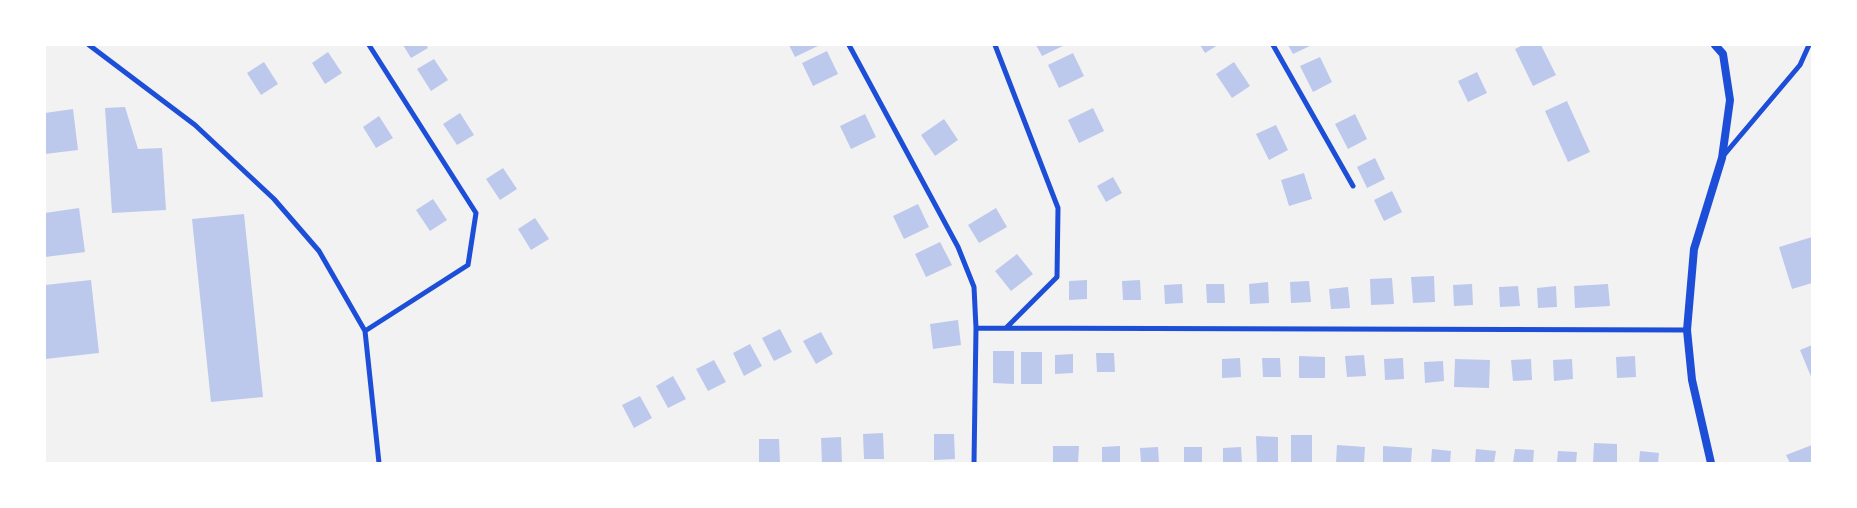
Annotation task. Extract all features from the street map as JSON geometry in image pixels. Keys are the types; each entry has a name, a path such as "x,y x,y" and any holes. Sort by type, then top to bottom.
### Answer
{"street":[{"path":"89,45 195,125 274,199 319,251 365,331 379,463"},
{"path":"365,331 468,265 476,213 369,45"},
{"path":"849,45 958,247 974,287 976,328 974,463"},
{"path":"995,45 1058,208 1057,276 1006,328"},
{"path":"1273,45 1353,186"},
{"path":"1711,463 1692,380 1686,330 1694,249 1722,158 1730,100 1723,54 1715,45"},
{"path":"1722,158 1800,65 1809,45"},
{"path":"976,328 1686,330"}],"building":[{"path":"403,45 426,45 428,48 411,58"},
{"path":"789,45 820,45 795,57"},
{"path":"1036,45 1065,45 1042,56"},
{"path":"1200,45 1218,45 1205,53"},
{"path":"1288,45 1312,45 1293,54"},
{"path":"1523,45 1541,45 1556,75 1533,86 1515,49"},
{"path":"827,51 838,74 813,86 802,63"},
{"path":"328,52 342,73 325,84 312,63"},
{"path":"1073,53 1084,76 1059,88 1048,65"},
{"path":"1320,57 1332,82 1313,92 1300,66"},
{"path":"434,59 448,80 431,91 417,69"},
{"path":"264,62 278,84 261,95 247,73"},
{"path":"1234,62 1250,86 1232,98 1216,74"},
{"path":"1477,72 1487,93 1468,102 1458,81"},
{"path":"1567,101 1590,152 1568,162 1545,111"},
{"path":"125,107 138,149 162,148 166,210 112,213 105,108"},
{"path":"1093,108 1104,131 1079,143 1068,120"},
{"path":"73,109 78,150 45,154 45,113"},
{"path":"460,113 474,135 457,145 443,124"},
{"path":"865,114 876,137 851,149 840,126"},
{"path":"1355,114 1367,139 1348,149 1335,124"},
{"path":"379,116 393,138 376,148 363,127"},
{"path":"944,119 958,140 935,156 921,135"},
{"path":"1276,125 1288,150 1269,160 1256,134"},
{"path":"1375,158 1385,179 1367,188 1357,167"},
{"path":"503,168 517,189 500,200 486,179"},
{"path":"1304,173 1312,199 1289,206 1281,180"},
{"path":"1113,177 1122,193 1106,202 1097,186"},
{"path":"1392,191 1402,212 1384,221 1374,200"},
{"path":"433,199 447,220 430,231 416,210"},
{"path":"918,204 929,227 904,239 893,216"},
{"path":"79,208 85,252 45,257 45,213"},
{"path":"996,208 1007,227 979,243 968,225"},
{"path":"244,214 263,397 211,402 192,219"},
{"path":"535,218 549,239 531,250 518,229"},
{"path":"1812,237 1812,283 1792,289 1779,247"},
{"path":"940,242 952,265 926,277 915,254"},
{"path":"1017,254 1033,274 1011,291 995,271"},
{"path":"1434,276 1435,302 1413,303 1411,277"},
{"path":"1392,278 1394,304 1371,305 1370,279"},
{"path":"91,280 99,353 45,359 45,285"},
{"path":"1087,280 1087,299 1069,300 1069,281"},
{"path":"1140,280 1141,300 1123,300 1122,281"},
{"path":"1309,281 1311,302 1291,303 1290,282"},
{"path":"1268,282 1269,303 1250,304 1249,284"},
{"path":"1182,284 1183,303 1165,304 1164,285"},
{"path":"1206,284 1224,284 1225,303 1207,303"},
{"path":"1472,284 1473,305 1454,306 1453,285"},
{"path":"1608,284 1610,306 1575,308 1574,286"},
{"path":"1518,286 1520,306 1500,307 1499,287"},
{"path":"1556,286 1557,307 1538,308 1537,288"},
{"path":"1348,287 1350,308 1331,309 1329,289"},
{"path":"958,320 961,345 933,349 930,324"},
{"path":"780,329 792,352 774,361 762,338"},
{"path":"821,332 833,354 816,364 803,341"},
{"path":"750,344 762,366 744,376 733,353"},
{"path":"1812,345 1812,379 1800,350"},
{"path":"993,351 1014,351 1014,384 993,383"},
{"path":"1021,352 1042,352 1042,384 1021,384"},
{"path":"1096,353 1114,353 1115,372 1097,372"},
{"path":"1073,354 1073,373 1055,374 1055,355"},
{"path":"1364,355 1366,376 1347,377 1345,356"},
{"path":"1299,356 1325,357 1325,378 1299,378"},
{"path":"1635,356 1636,377 1617,378 1616,357"},
{"path":"1240,358 1241,377 1222,378 1222,359"},
{"path":"1262,358 1280,358 1281,377 1263,377"},
{"path":"1403,358 1404,379 1385,380 1384,359"},
{"path":"1455,359 1490,360 1489,388 1454,387"},
{"path":"1531,359 1532,380 1513,381 1511,360"},
{"path":"1572,359 1573,379 1554,381 1553,360"},
{"path":"714,360 726,382 708,391 696,369"},
{"path":"1443,361 1444,381 1425,383 1424,362"},
{"path":"673,376 686,399 668,408 656,386"},
{"path":"640,396 652,418 634,428 622,405"},
{"path":"883,433 884,459 864,459 863,434"},
{"path":"934,434 954,434 955,459 934,460"},
{"path":"1291,435 1312,435 1312,463 1291,463"},
{"path":"1256,436 1278,437 1278,463 1257,463"},
{"path":"841,437 842,463 822,463 821,438"},
{"path":"759,439 779,439 780,463 759,463"},
{"path":"1594,443 1617,444 1617,463 1593,463"},
{"path":"1337,445 1365,447 1364,463 1336,463"},
{"path":"1812,445 1812,463 1790,463 1786,455"},
{"path":"1053,446 1079,446 1078,463 1053,463"},
{"path":"1120,446 1120,463 1102,463 1102,447"},
{"path":"1383,446 1412,448 1411,463 1383,463"},
{"path":"1158,447 1159,463 1141,463 1140,448"},
{"path":"1184,447 1202,447 1202,463 1184,463"},
{"path":"1241,447 1242,463 1223,463 1223,448"},
{"path":"1432,449 1451,451 1450,463 1431,463"},
{"path":"1476,449 1496,451 1494,463 1475,463"},
{"path":"1515,449 1534,450 1533,463 1513,463"},
{"path":"1558,451 1577,452 1576,463 1557,463"},
{"path":"1640,451 1659,453 1658,463 1639,463"}]}
